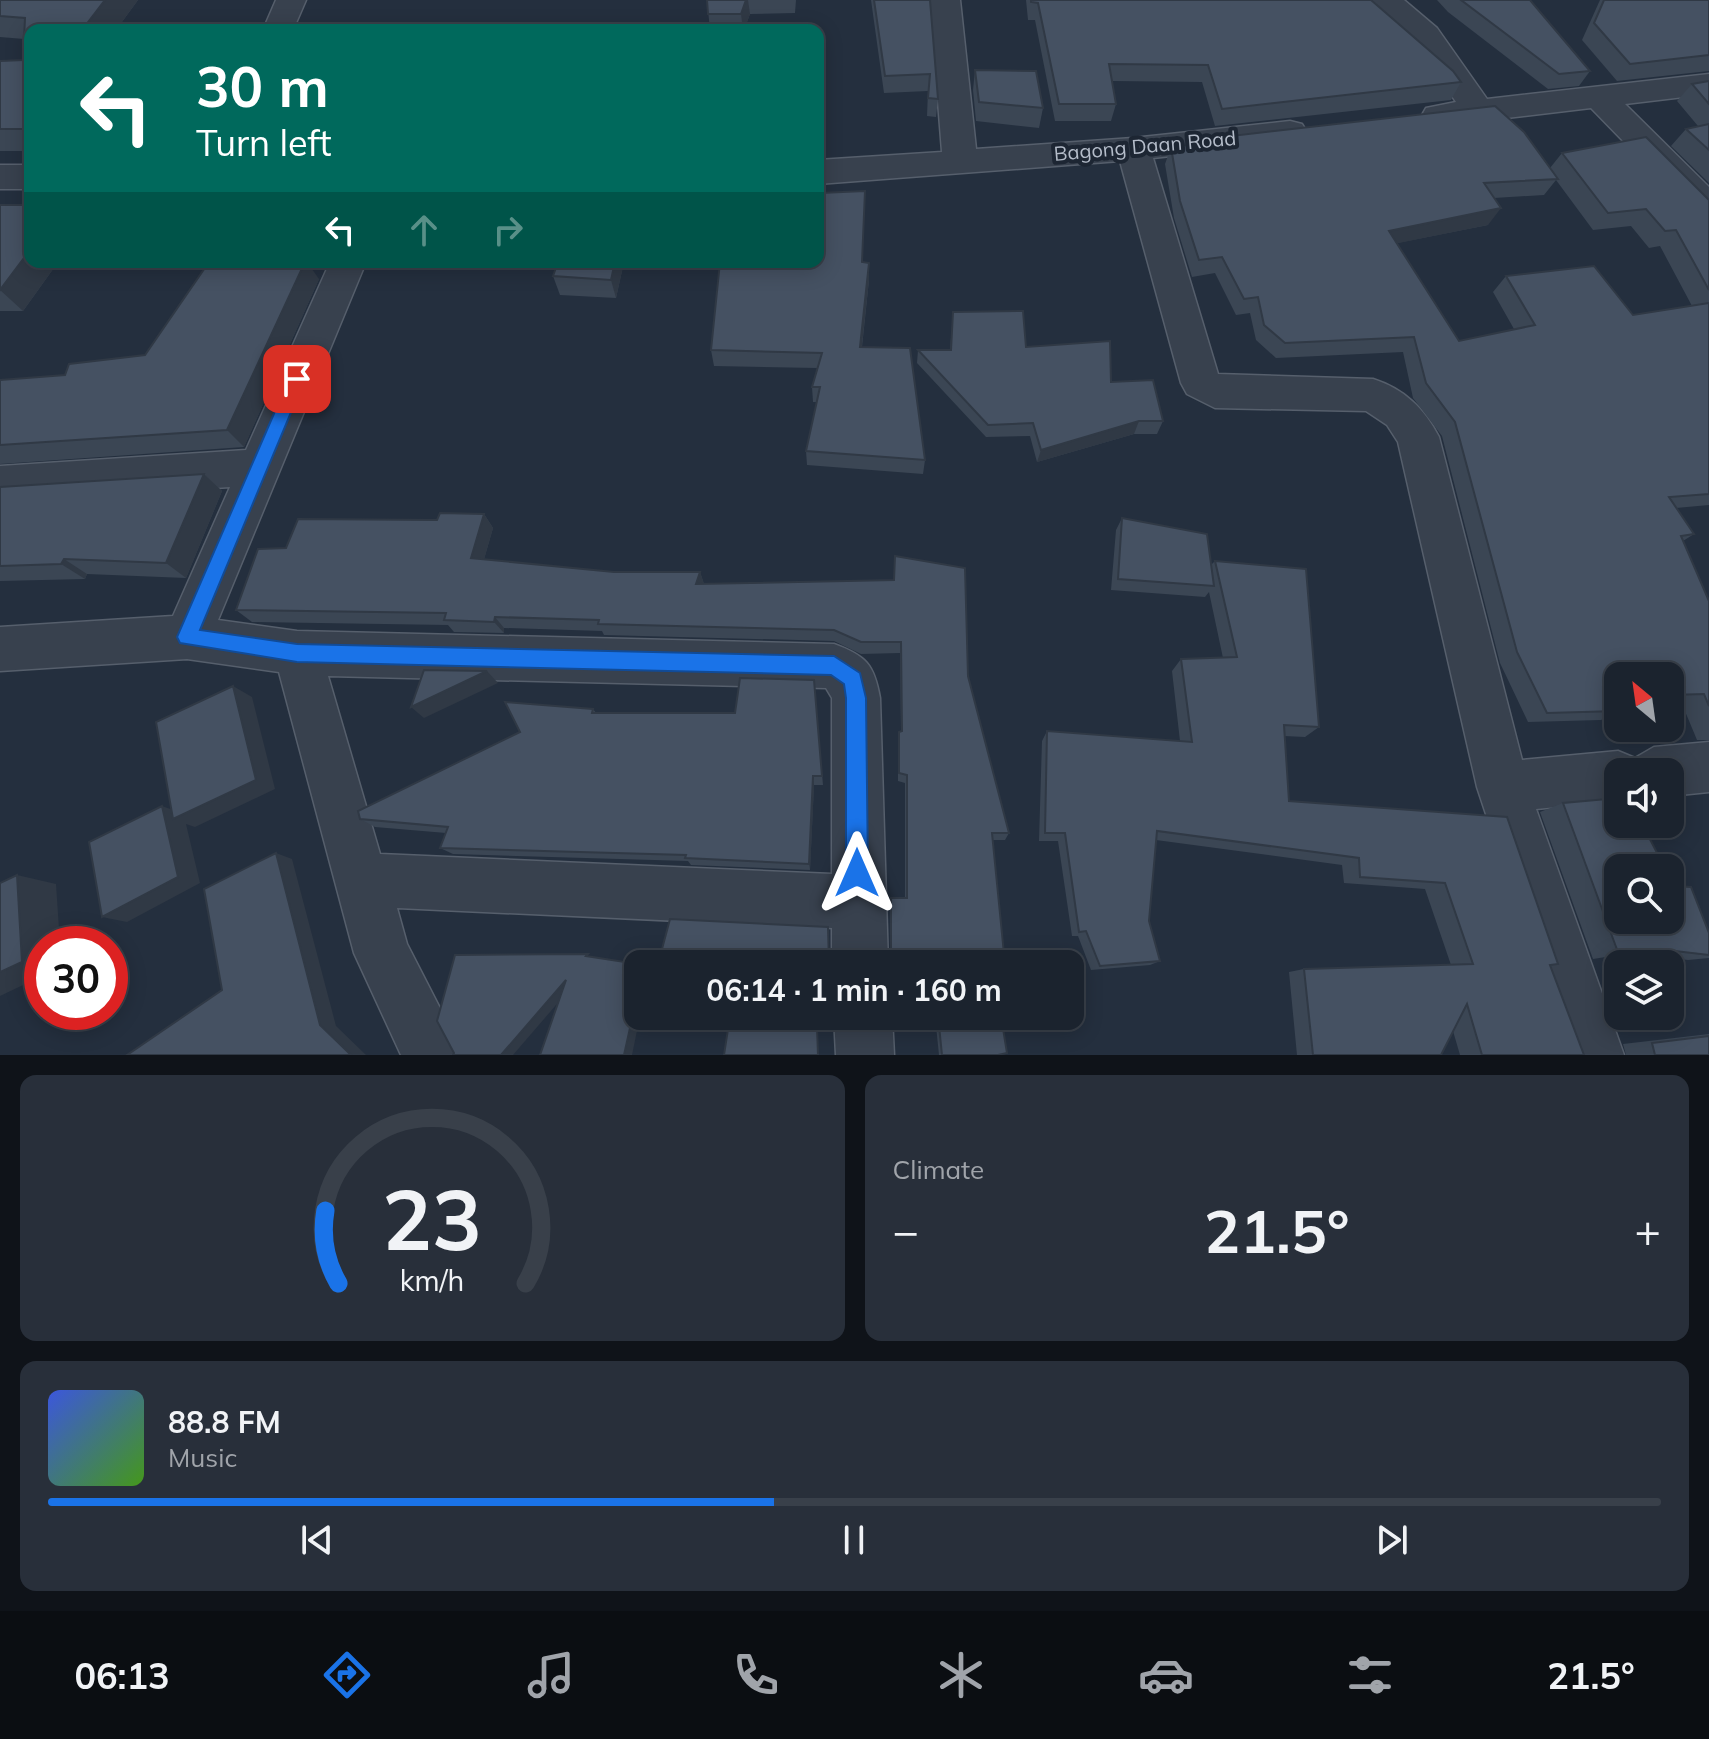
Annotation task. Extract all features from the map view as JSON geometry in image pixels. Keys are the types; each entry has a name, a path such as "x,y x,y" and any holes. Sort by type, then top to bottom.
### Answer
{"street":[{"path":"281,24 291,0"},
{"path":"945,0 959,143 958,162"},
{"path":"1386,0 1426,35 1478,110"},
{"path":"1583,67 1603,96 1705,200"},
{"path":"1402,120 1709,84"},
{"name":"Bagong Daan Road","path":"824,172 1133,149 1326,128"},
{"path":"1133,149 1201,383 1215,392 1373,395 1401,413 1418,437 1503,787 1595,1055"},
{"path":"0,177 24,177"},
{"path":"187,637 345,268"},
{"path":"0,484 259,467"},
{"path":"0,649 187,637 297,653 834,666 853,679 856,698 859,950"},
{"path":"297,653 382,953 427,1045 435,1055"},
{"path":"1684,769 1709,767"},
{"path":"1503,787 1604,777"},
{"path":"363,880 857,902"},
{"path":"864,1030 865,1055"}],"building":[{"path":"0,0 105,0 87,24 25,24 25,18 0,16"},
{"path":"707,0 746,0 741,14 708,14"},
{"path":"874,0 930,0 938,99 928,98 930,74 885,76"},
{"path":"1031,0 1371,0 1453,71 1461,82 1222,109 1208,65 1109,64 1116,104 1059,104 1038,3"},
{"path":"1461,0 1530,0 1590,71 1559,74"},
{"path":"1604,0 1709,0 1709,55 1630,64 1594,23"},
{"path":"24,39 24,129 0,129 0,61 23,60"},
{"path":"975,70 1036,71 1043,108 979,102"},
{"path":"1709,81 1709,104 1692,84"},
{"path":"1495,106 1524,132 1558,179 1484,183 1501,208 1389,231 1459,341 1535,325 1506,276 1594,266 1633,315 1709,303 1709,494 1669,497 1694,534 1681,536 1709,601 1709,706 1704,694 1684,695 1684,662 1604,662 1604,711 1547,713 1517,652 1455,422 1426,383 1414,337 1285,343 1264,325 1258,297 1244,299 1222,257 1199,260 1180,201 1171,147 1232,140 1231,136"},
{"path":"1709,124 1709,150 1686,129"},
{"path":"1646,137 1709,200 1709,290 1676,230 1665,231 1646,209 1608,213 1562,153"},
{"path":"865,191 862,262 869,263 860,347 910,348 925,460 806,451 820,387 812,387 822,353 711,350 719,268 824,268 824,193"},
{"path":"0,205 24,205 24,258 0,290"},
{"path":"205,268 302,268 227,430 0,445 0,380 65,375 69,364 145,355"},
{"path":"556,268 614,268 611,280 553,276"},
{"path":"1023,311 1026,347 1110,341 1111,382 1153,380 1163,421 1139,421 1041,450 1033,423 988,425 918,350 951,350 953,312"},
{"path":"204,474 166,563 64,559 61,564 0,566 0,487"},
{"path":"440,513 484,514 471,558 614,572 700,572 696,584 894,580 895,556 965,568 968,676 1009,833 992,833 1004,950 891,950 891,898 907,898 907,775 899,773 901,642 861,642 834,630 598,624 599,620 495,617 494,622 444,620 446,613 236,610 258,549 286,548 298,519 437,520"},
{"path":"1122,518 1207,534 1214,586 1118,579"},
{"path":"1215,561 1306,569 1319,727 1284,725 1289,801 1507,817 1558,964 1550,965 1584,1055 1482,1055 1467,1004 1441,1055 1313,1055 1304,969 1473,964 1445,883 1360,877 1359,858 1157,831 1149,921 1160,961 1100,966 1086,931 1079,932 1065,833 1045,833 1047,731 1192,742 1181,659 1237,657"},
{"path":"424,670 487,671 411,707"},
{"path":"740,678 814,680 822,776 813,776 809,864 685,858 686,855 440,848 448,827 360,819 358,811 520,732 505,702 593,709 592,713 735,713"},
{"path":"233,686 256,780 173,819 156,722"},
{"path":"1604,799 1604,838 1649,838 1658,854 1604,854 1604,914 1563,803"},
{"path":"162,806 178,877 102,917 89,842"},
{"path":"276,853 320,1025 351,1055 127,1055 222,990 204,889"},
{"path":"17,875 22,962 0,972 0,883"},
{"path":"1684,887 1691,887 1709,933 1709,955 1684,950 1617,950 1611,934 1684,934"},
{"path":"670,919 828,927 829,950 662,950"},
{"path":"588,954 586,956 624,962 624,1030 630,1030 624,1055 540,1055 566,980 501,1055 453,1055 437,1021 455,955"},
{"path":"728,1030 817,1030 818,1055 724,1055"},
{"path":"939,1030 1003,1030 1007,1053 942,1055"},
{"path":"1709,1036 1709,1055 1655,1055 1652,1043"}],"route":[{"path":"297,379 187,637 297,653 834,666 853,679 856,698 857,873"}]}
